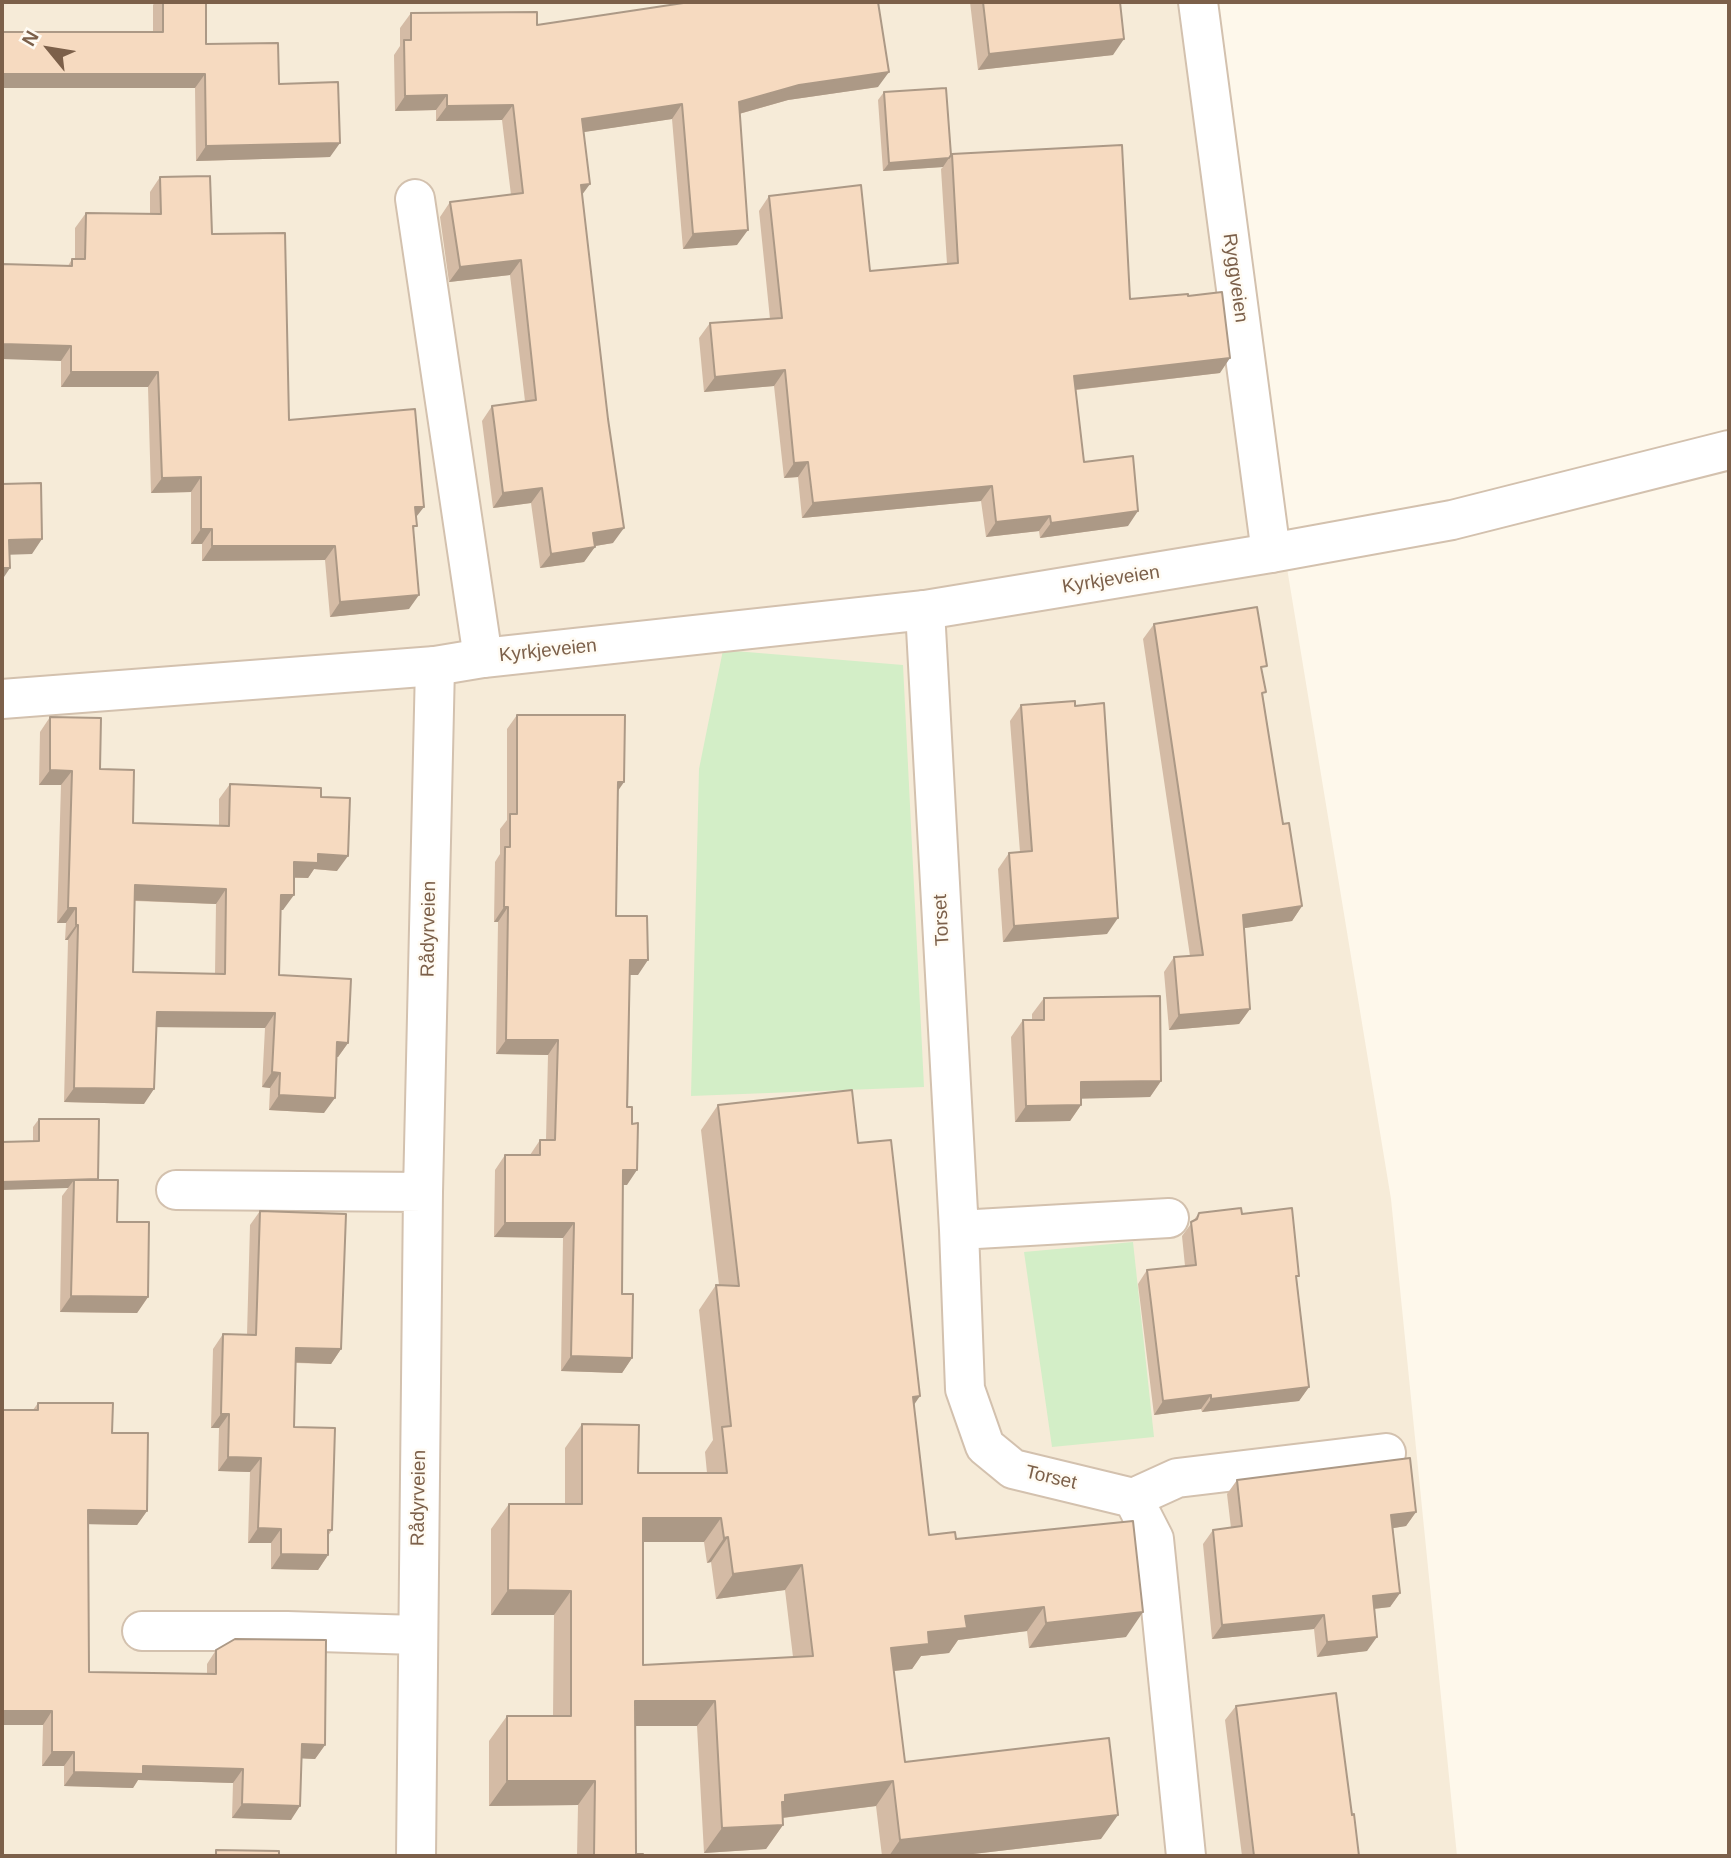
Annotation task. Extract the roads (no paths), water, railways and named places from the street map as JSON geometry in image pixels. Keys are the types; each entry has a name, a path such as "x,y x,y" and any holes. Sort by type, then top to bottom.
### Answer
{"street":[{"name":"Ryggveien","path":"1198,2 1271,554"},
{"name":"Kyrkjeveien","path":"415,199 483,658"},
{"name":"Kyrkjeveien","path":"2,699 435,666 483,658 925,610 1271,554 1452,520 1729,450"},
{"name":"Torset","path":"925,610 959,1230 965,1389 985,1446 1013,1469 1133,1498"},
{"name":"Rådyrveien","path":"416,1856 423,1192 435,666"},
{"path":"176,1190 423,1192"},
{"path":"959,1230 1169,1218"},
{"path":"1186,1856 1154,1539 1133,1498 1177,1478 1386,1452"},
{"path":"142,1631 286,1630 417,1636"}]}
